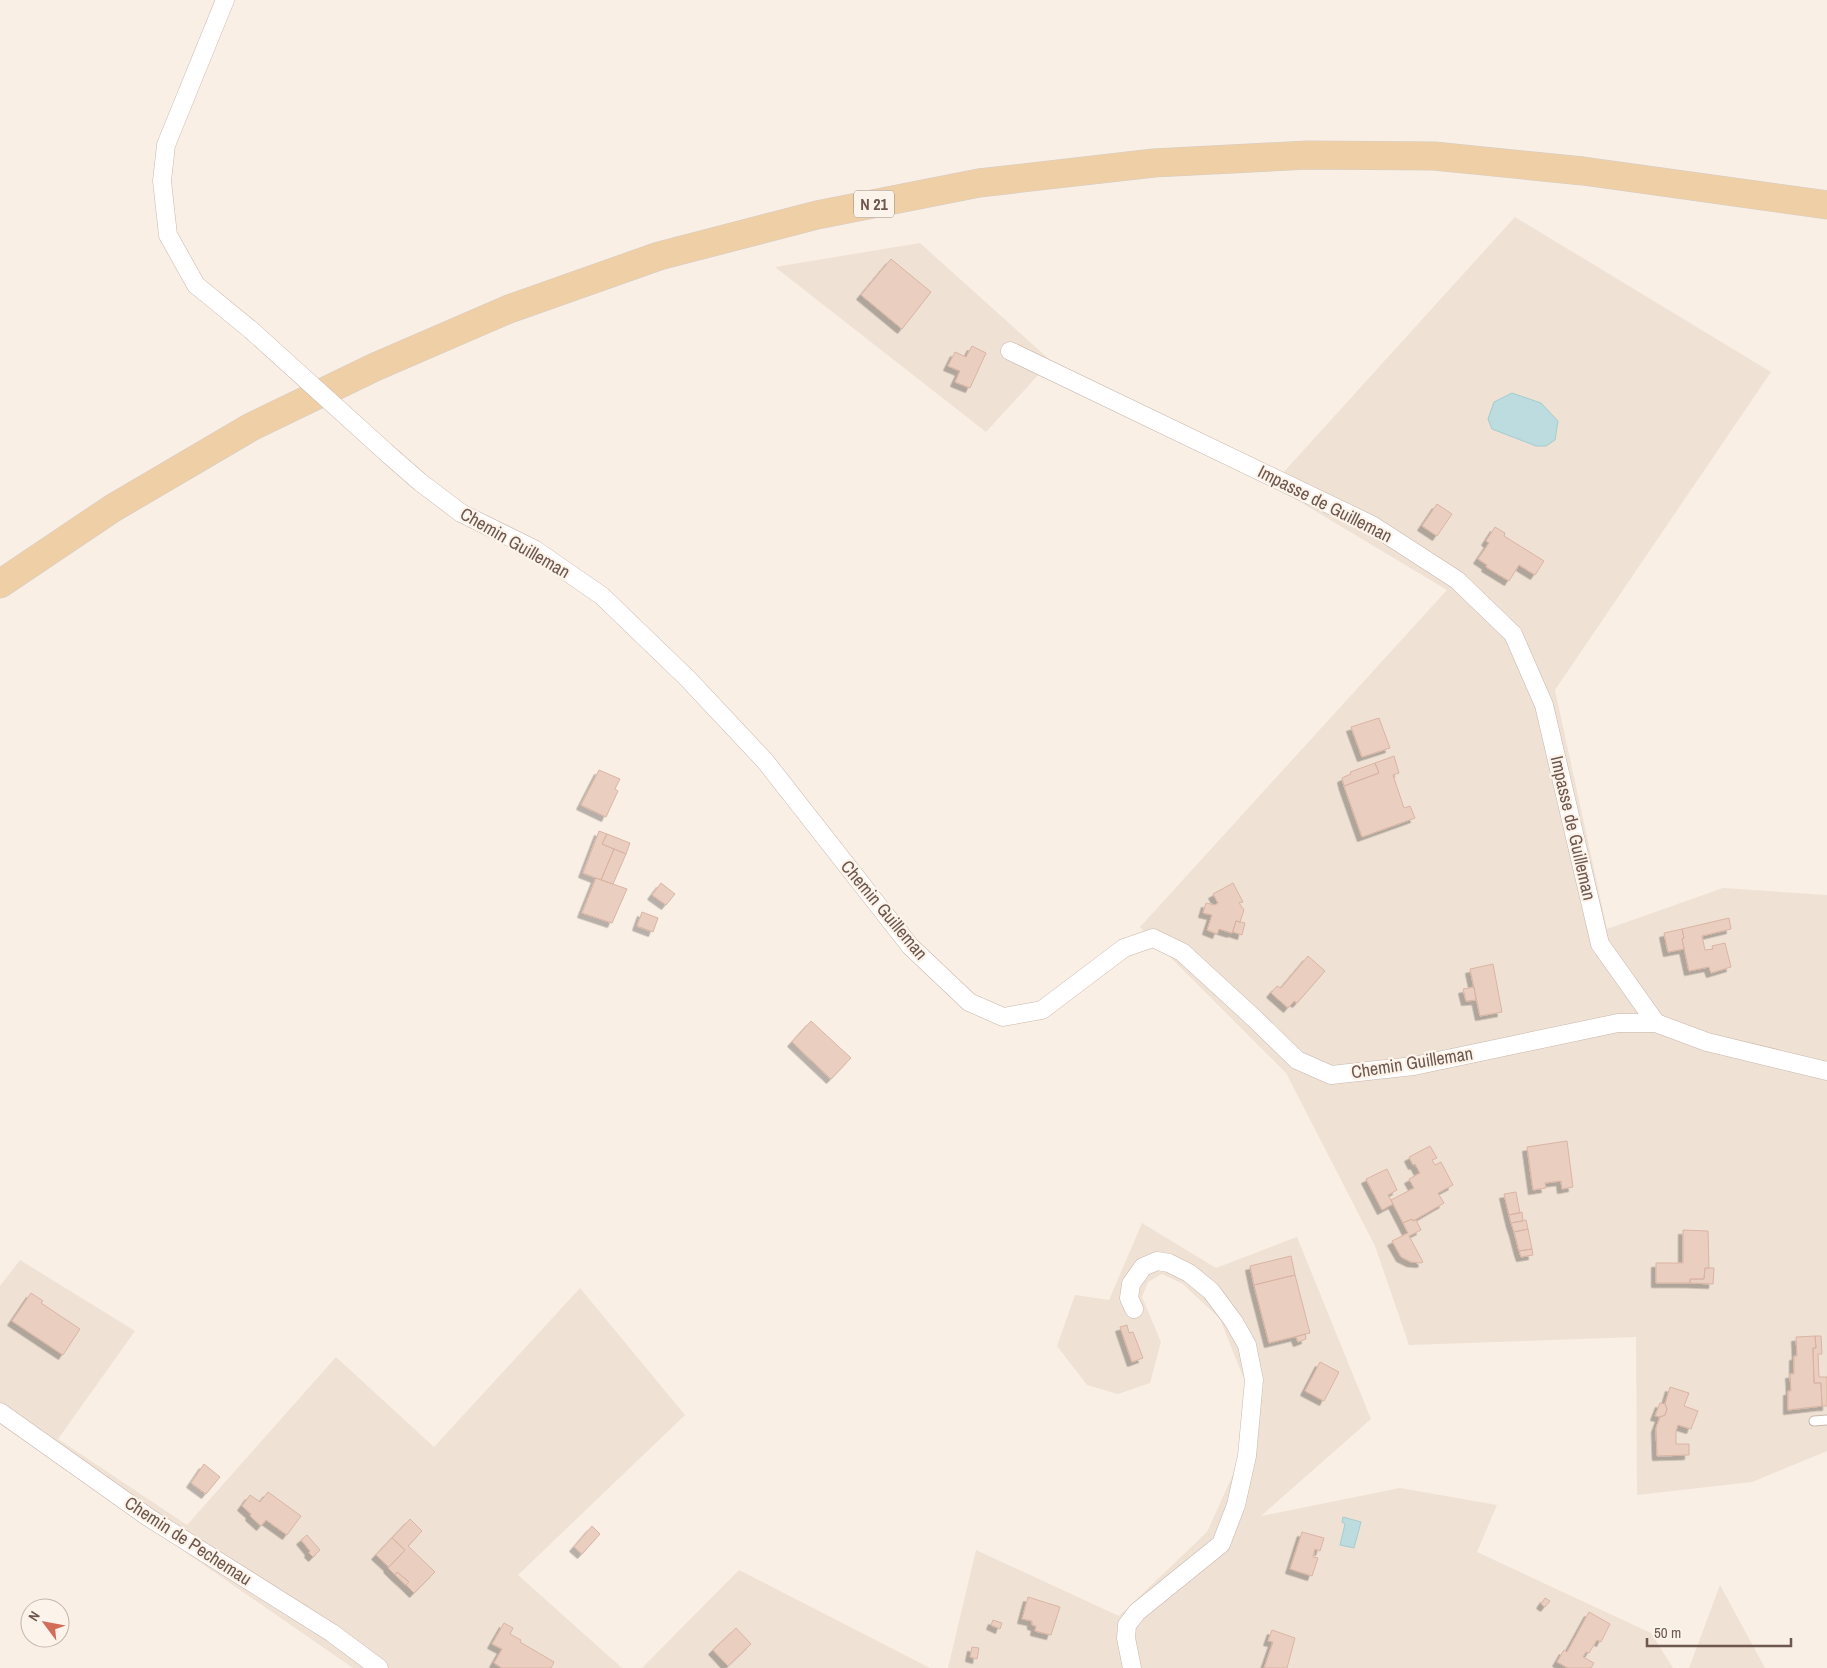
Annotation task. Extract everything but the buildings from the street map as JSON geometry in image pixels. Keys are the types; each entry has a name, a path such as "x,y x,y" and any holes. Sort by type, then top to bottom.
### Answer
{"main road":[{"name":"N 21","path":"0,584 113,508 251,428 375,367 509,309 659,256 827,213 979,183 1154,163 1308,155 1434,156 1583,171 1827,205"}],"street":[{"name":"Chemin Guilleman","path":"225,0 166,146 162,181 168,235 196,285 251,330 420,482 462,513 534,549 602,596 688,679 765,761 910,946 969,1002 1003,1016 1042,1010 1124,948 1153,938 1182,952 1297,1060 1331,1075 1414,1066 1618,1023 1656,1023 1707,1042 1827,1071"},
{"name":"Impasse de Guilleman","path":"1010,351 1372,525 1457,580 1513,634 1544,705 1600,944 1656,1023"},
{"path":"1132,1668 1126,1638 1126,1625 1137,1612 1220,1544 1236,1505 1247,1456 1254,1380 1247,1346 1234,1322 1210,1291 1189,1273 1169,1262 1157,1261 1143,1267 1131,1284 1129,1298 1134,1309"},
{"name":"Chemin de Pechemau","path":"0,1412 148,1517 332,1633 379,1668"}],"lane":[{"path":"1814,1422 1827,1420"}],"shaded area":[{"path":"1515,217 1771,372 1555,690 1607,929 1723,888 1827,895 1827,1451 1752,1482 1637,1495 1636,1337 1409,1345 1375,1246 1286,1073 1140,927 1447,590 1272,485"},
{"path":"920,243 1051,361 986,432 775,267"},
{"path":"1142,1223 1216,1268 1297,1237 1371,1419 1261,1516 1400,1488 1497,1505 1477,1552 1651,1633 1673,1668 948,1668 976,1550 1119,1616 1207,1532 1240,1459 1246,1384 1220,1319 1183,1284 1162,1274 1148,1282 1142,1297 1161,1342 1150,1383 1118,1394 1087,1385 1057,1346 1075,1295 1109,1300"},
{"path":"20,1260 135,1331 58,1439 187,1525 336,1357 434,1447 580,1288 685,1415 518,1575 622,1668 353,1668 0,1424 0,1286"},
{"path":"739,1570 930,1668 642,1668"},
{"path":"1720,1585 1765,1668 1689,1668"}],"water":[{"path":"1512,393 1541,403 1558,421 1555,440 1546,446 1536,446 1492,429 1488,419 1494,402"},
{"path":"1343,1517 1361,1522 1354,1548 1340,1545 1345,1524 1342,1522"}]}
